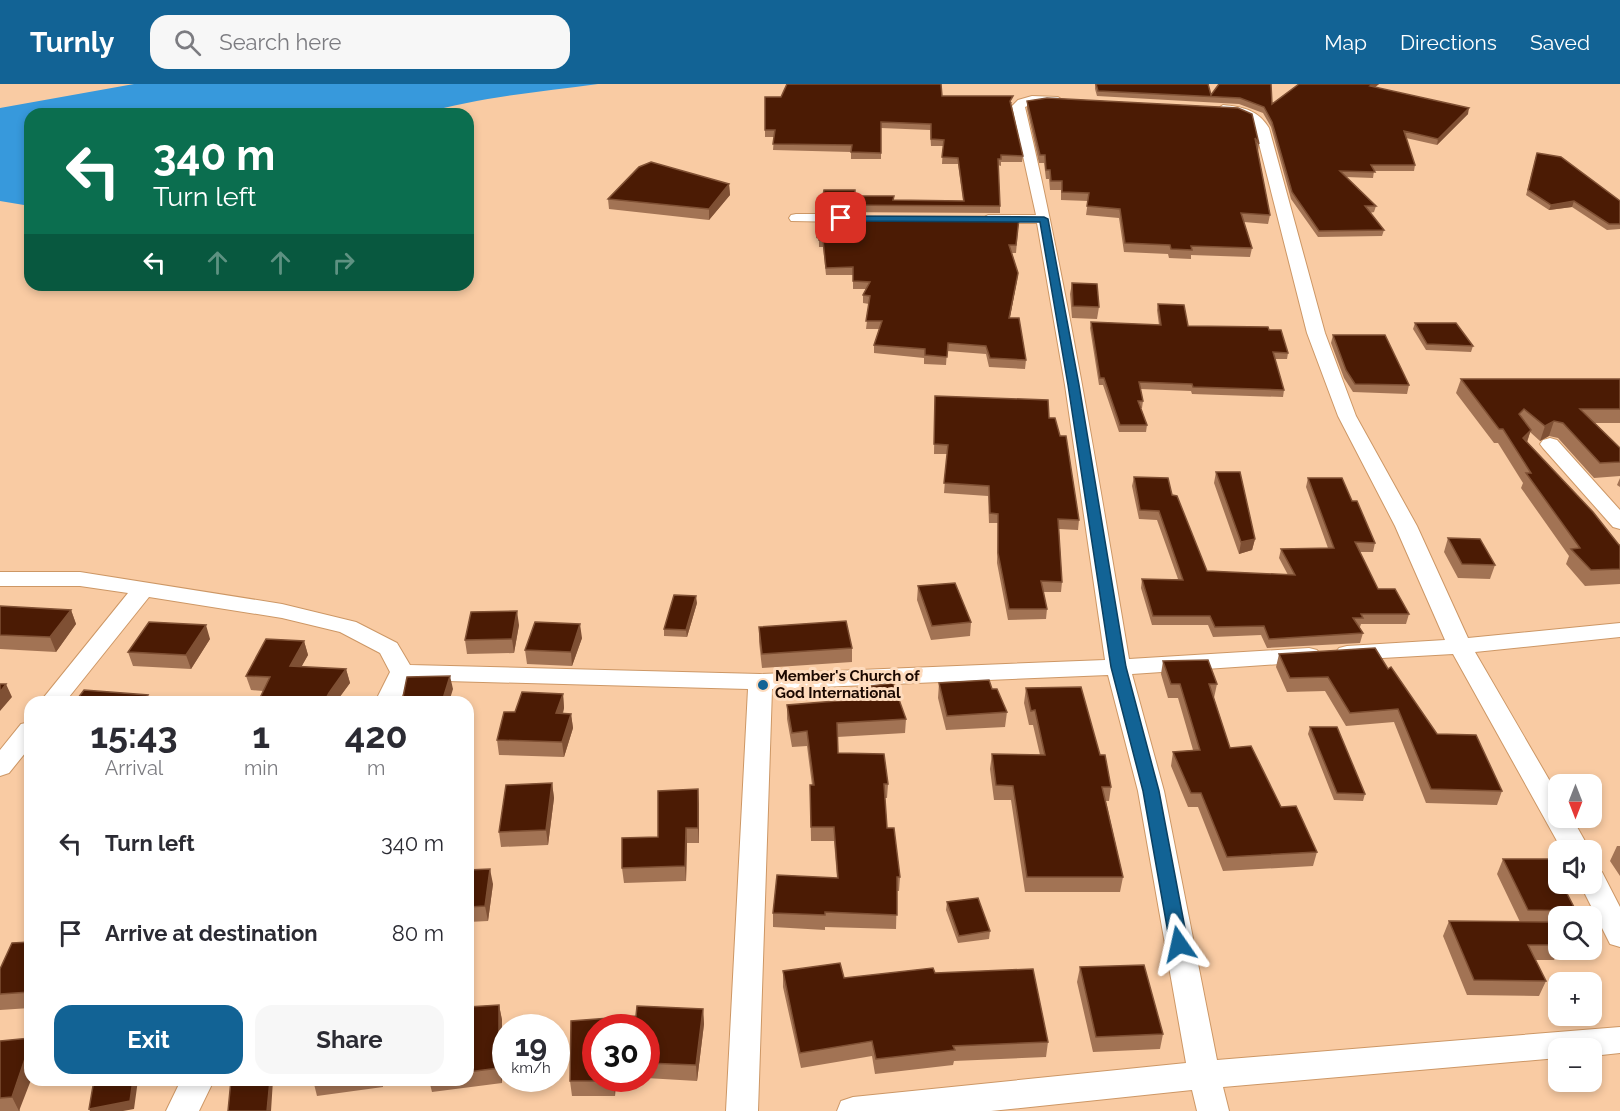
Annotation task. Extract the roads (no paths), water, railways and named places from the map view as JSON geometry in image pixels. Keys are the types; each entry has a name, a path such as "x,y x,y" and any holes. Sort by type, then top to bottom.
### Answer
{"street":[{"path":"1082,102 1031,101 1018,106 1044,219 1074,385 1118,667 1151,791 1204,1075 1213,1111"},
{"path":"1206,108 1248,113 1257,118 1262,128 1313,323 1347,416 1406,526 1460,646 1548,798"},
{"path":"796,218 867,218"},
{"path":"973,219 1044,219"},
{"path":"1550,444 1620,523"},
{"path":"0,579 80,579 282,611 348,627 389,648 402,672"},
{"path":"57,696 144,588"},
{"path":"402,672 760,682 1118,667 1460,646 1620,630"},
{"path":"390,696 402,672"},
{"path":"742,1111 760,682"},
{"path":"0,767 24,737"},
{"path":"1599,894 1620,936"},
{"path":"853,1111 1204,1075 1620,1040"},
{"path":"182,1111 195,1086"}],"water":[{"path":"134,84 598,84 487,99 444,108 24,108 24,205 0,201 0,108"}],"place":[{"name":"Member's Church of God International","path":"763,685"}]}
